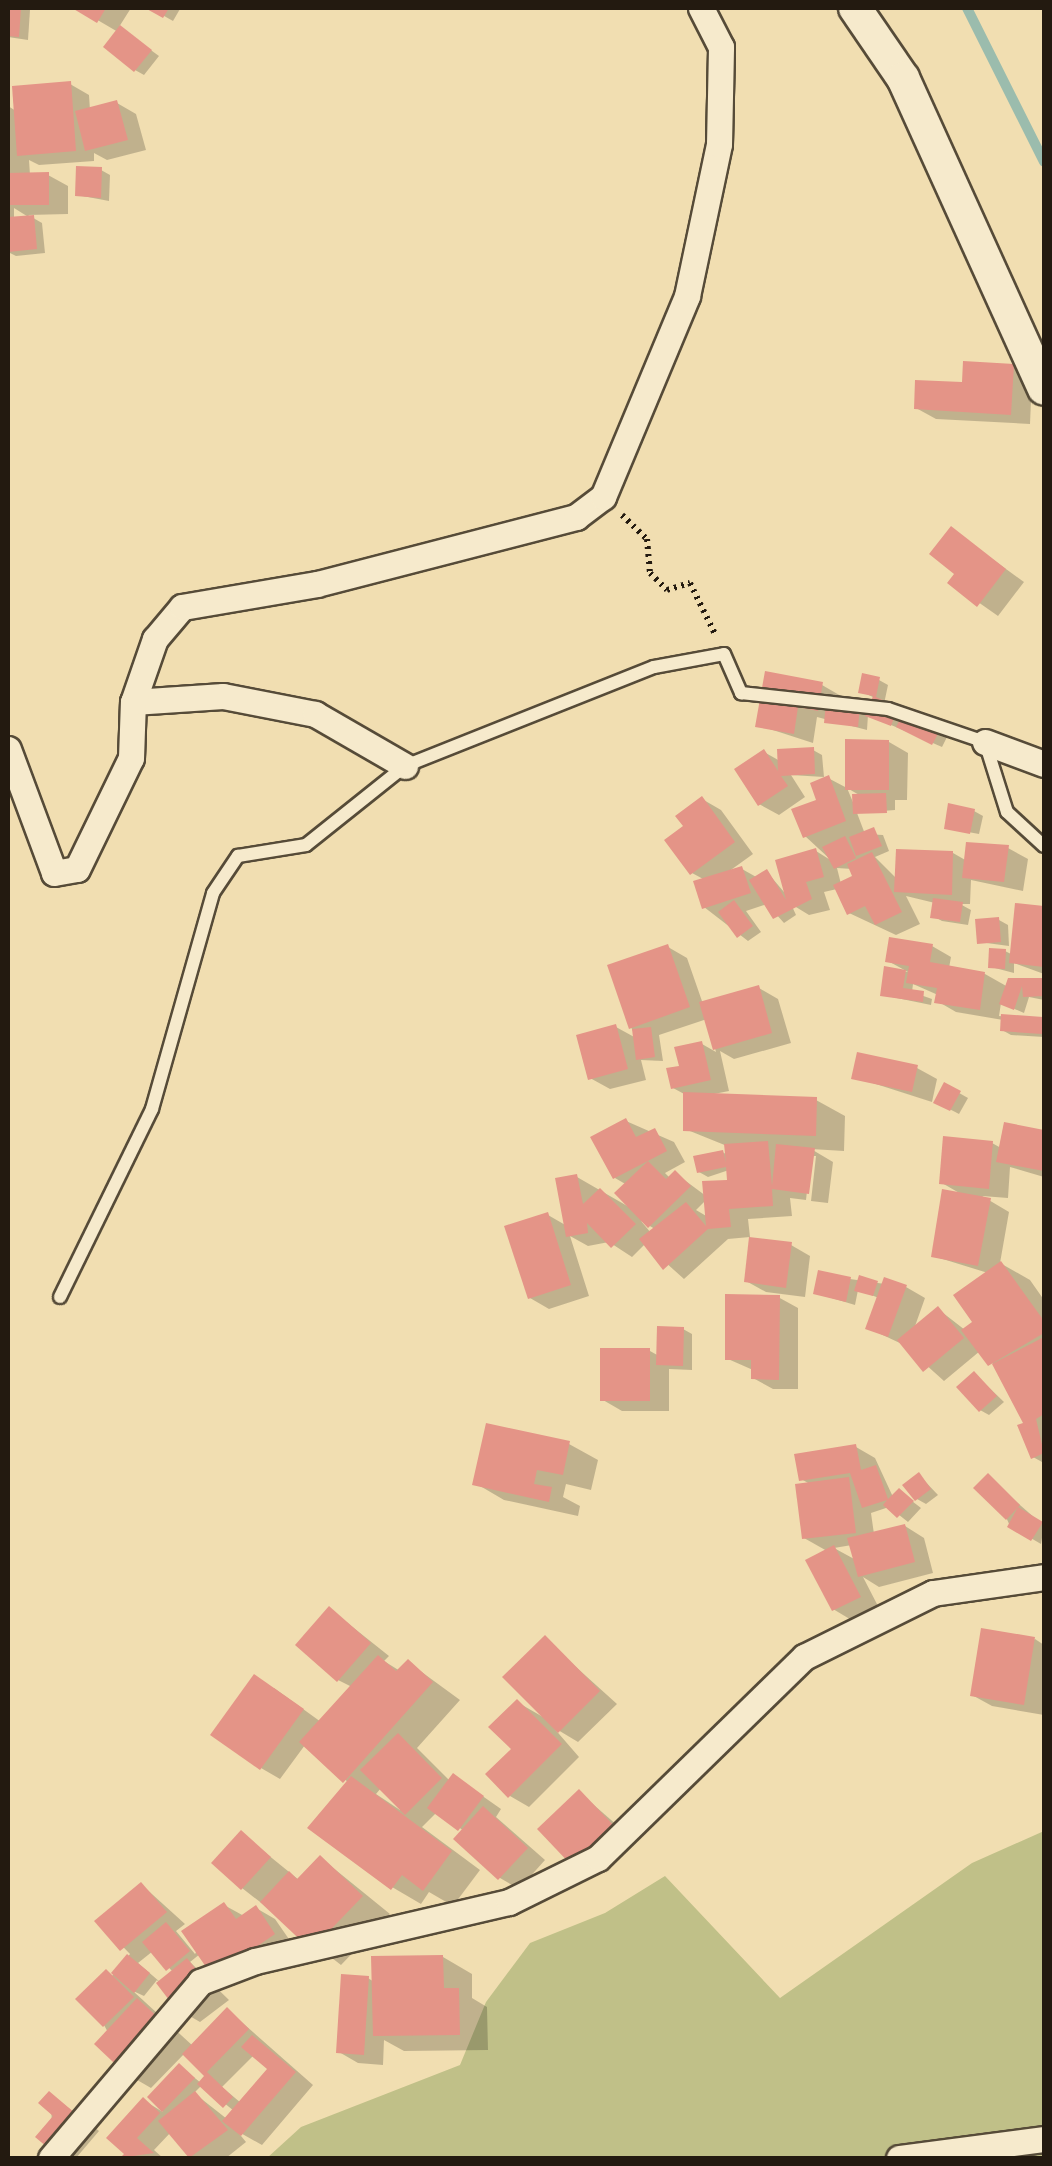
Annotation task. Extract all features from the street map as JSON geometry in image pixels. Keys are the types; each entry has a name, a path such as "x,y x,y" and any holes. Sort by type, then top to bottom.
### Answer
{"street":[{"path":"8,750 54,873 78,869 131,758 134,702 155,639 182,607 317,584 576,517 604,497 687,296 718,144 722,47 701,8"},
{"path":"855,8 903,78 1044,389"},
{"path":"134,702 223,696 316,714 405,766"},
{"path":"986,742 1044,764"},
{"path":"51,2158 200,1982 256,1961 526,1893 598,1858 804,1656 934,1593 1044,1577"},
{"path":"899,2158 1044,2139"}],"lane":[{"path":"60,1298 152,1109 213,893 238,856 306,845 405,766 654,667 724,654 741,692 888,709 986,742 1007,812 1044,846"}],"path":[{"path":"604,497 647,539 650,573 667,590 690,584 724,654"}],"green space":[{"path":"1044,1831 1044,2158 267,2158 301,2127 460,2065 486,2002 530,1943 605,1913 665,1876 780,1998 972,1863"}],"building":[{"path":"8,8 21,8 19,37 8,36"},
{"path":"72,8 106,8 97,23"},
{"path":"145,8 169,8 163,18"},
{"path":"120,25 152,50 134,72 103,47"},
{"path":"71,81 76,151 17,156 12,86"},
{"path":"117,100 128,140 85,151 75,111"},
{"path":"76,166 102,167 101,198 75,196"},
{"path":"49,172 49,205 8,205 8,173"},
{"path":"34,215 37,249 8,252 8,217"},
{"path":"963,361 1014,364 1011,415 914,409 915,380 962,382"},
{"path":"951,526 1006,569 977,607 947,583 954,574 929,554"},
{"path":"765,671 823,682 818,711 798,707 794,734 755,727"},
{"path":"862,673 880,677 876,697 898,707 891,726 865,716 873,696 858,693"},
{"path":"826,703 860,707 858,727 824,723"},
{"path":"905,710 941,728 932,745 896,727"},
{"path":"845,739 889,740 889,790 845,790"},
{"path":"814,747 815,774 781,776 788,786 758,806 734,769 764,749 778,771 777,749"},
{"path":"829,775 846,821 803,838 791,809 816,800 810,783"},
{"path":"886,793 887,813 853,814 852,794"},
{"path":"702,796 735,842 690,875 664,840 683,826 675,816"},
{"path":"948,803 975,809 970,834 944,829"},
{"path":"874,827 882,846 856,856 849,837"},
{"path":"845,836 856,858 834,869 822,847"},
{"path":"966,842 1009,845 1004,882 962,878"},
{"path":"816,848 824,877 806,882 812,899 773,919 749,880 767,869 786,900 775,860"},
{"path":"896,849 953,851 952,895 894,892"},
{"path":"872,852 902,912 875,925 865,906 847,915 833,885 852,876 847,864"},
{"path":"742,866 751,893 702,909 693,881"},
{"path":"933,898 963,902 960,922 930,918"},
{"path":"734,900 753,926 737,938 718,912"},
{"path":"1015,903 1044,906 1044,967 1009,963"},
{"path":"999,917 1001,942 977,944 975,919"},
{"path":"889,937 933,944 930,962 985,972 980,1010 934,1003 937,988 906,983 909,966 885,962"},
{"path":"668,944 690,1007 629,1029 607,965"},
{"path":"989,948 1006,949 1005,969 988,968"},
{"path":"884,966 906,970 903,988 924,991 923,1002 880,996"},
{"path":"1008,978 1044,978 1044,996 1023,997 1022,986 1014,1010 999,1004"},
{"path":"759,985 772,1033 713,1050 699,1002"},
{"path":"1001,1014 1043,1017 1042,1034 1000,1031"},
{"path":"616,1024 628,1069 588,1080 576,1035"},
{"path":"651,1027 655,1057 636,1060 632,1029"},
{"path":"702,1041 711,1080 671,1089 666,1068 679,1066 674,1047"},
{"path":"857,1052 918,1065 912,1092 851,1079"},
{"path":"944,1082 961,1091 950,1111 933,1103"},
{"path":"683,1092 817,1097 816,1136 683,1131"},
{"path":"626,1118 636,1137 655,1128 667,1151 613,1179 590,1137"},
{"path":"1004,1122 1044,1130 1044,1171 996,1162"},
{"path":"943,1136 993,1141 989,1189 939,1184"},
{"path":"768,1141 772,1186 776,1144 815,1148 809,1194 772,1189 773,1206 729,1209 731,1227 708,1229 663,1270 639,1239 686,1202 706,1226 702,1181 727,1180 726,1167 697,1173 693,1156 723,1150 726,1163 724,1144"},
{"path":"648,1161 666,1179 675,1170 691,1186 648,1228 614,1193"},
{"path":"577,1174 583,1204 600,1188 636,1224 611,1248 587,1223 588,1233 566,1237 555,1178"},
{"path":"942,1189 991,1198 978,1266 931,1257"},
{"path":"548,1212 571,1285 528,1299 504,1226"},
{"path":"749,1237 792,1242 786,1288 744,1282"},
{"path":"1001,1261 1044,1321 1044,1333 988,1366 961,1330 972,1322 953,1295"},
{"path":"818,1270 851,1277 846,1302 813,1294"},
{"path":"859,1275 878,1281 873,1296 854,1291"},
{"path":"884,1277 907,1285 888,1337 865,1329"},
{"path":"725,1294 780,1295 779,1380 751,1379 751,1360 725,1360"},
{"path":"938,1306 964,1338 923,1372 897,1340"},
{"path":"657,1326 684,1327 683,1366 656,1365"},
{"path":"1044,1337 1044,1414 1036,1419 1044,1453 1031,1459 1017,1425 1023,1423 992,1364"},
{"path":"600,1348 650,1348 650,1401 600,1401"},
{"path":"974,1371 997,1396 979,1412 956,1387"},
{"path":"486,1423 570,1441 563,1475 537,1470 534,1484 552,1487 549,1502 472,1485"},
{"path":"856,1444 861,1470 876,1465 888,1499 899,1488 914,1501 897,1518 883,1505 887,1500 862,1508 850,1473 799,1481 794,1454"},
{"path":"919,1472 931,1489 915,1501 902,1485"},
{"path":"988,1473 1020,1505 1006,1520 973,1488"},
{"path":"849,1477 856,1533 802,1539 795,1484"},
{"path":"1018,1507 1043,1522 1031,1541 1007,1527"},
{"path":"905,1524 915,1562 858,1577 847,1538"},
{"path":"834,1545 861,1597 832,1611 805,1560"},
{"path":"329,1606 371,1643 337,1682 295,1645"},
{"path":"981,1628 1035,1637 1024,1705 970,1696"},
{"path":"545,1635 600,1691 558,1733 502,1677"},
{"path":"378,1655 396,1671 408,1659 433,1682 343,1783 299,1742"},
{"path":"254,1674 304,1709 260,1770 210,1735"},
{"path":"517,1699 562,1744 508,1798 485,1774 511,1749 488,1727"},
{"path":"398,1733 442,1778 405,1815 360,1770"},
{"path":"453,1773 484,1796 458,1831 427,1808"},
{"path":"351,1776 452,1851 423,1891 402,1875 391,1890 307,1828"},
{"path":"579,1789 616,1828 574,1868 537,1829"},
{"path":"483,1806 528,1848 498,1880 453,1839"},
{"path":"241,1830 271,1857 241,1890 211,1863"},
{"path":"320,1855 363,1896 311,1950 260,1902 289,1871 297,1879"},
{"path":"141,1882 167,1912 120,1951 94,1921"},
{"path":"224,1902 236,1919 256,1905 275,1934 213,1977 181,1931"},
{"path":"166,1922 190,1951 166,1971 142,1942"},
{"path":"127,1954 150,1973 134,1993 111,1973"},
{"path":"443,1955 444,1988 459,1988 460,2035 373,2036 371,1956"},
{"path":"187,1958 211,1988 179,2013 156,1983"},
{"path":"106,1969 134,1997 103,2027 75,1999"},
{"path":"341,1974 369,1976 364,2055 336,2053"},
{"path":"137,1998 175,2033 131,2079 94,2044"},
{"path":"227,2007 249,2029 207,2072 233,2097 223,2108 197,2084 204,2076 182,2054"},
{"path":"252,2035 296,2072 241,2136 222,2121 267,2069 241,2047"},
{"path":"179,2063 195,2078 162,2112 147,2097"},
{"path":"49,2091 82,2119 53,2152 35,2137 53,2116 38,2103"},
{"path":"195,2091 228,2130 189,2158 158,2121"},
{"path":"143,2097 160,2113 137,2138 154,2153 120,2158 124,2154 106,2138"}],"waterway":[{"path":"967,8 1044,162"}]}
